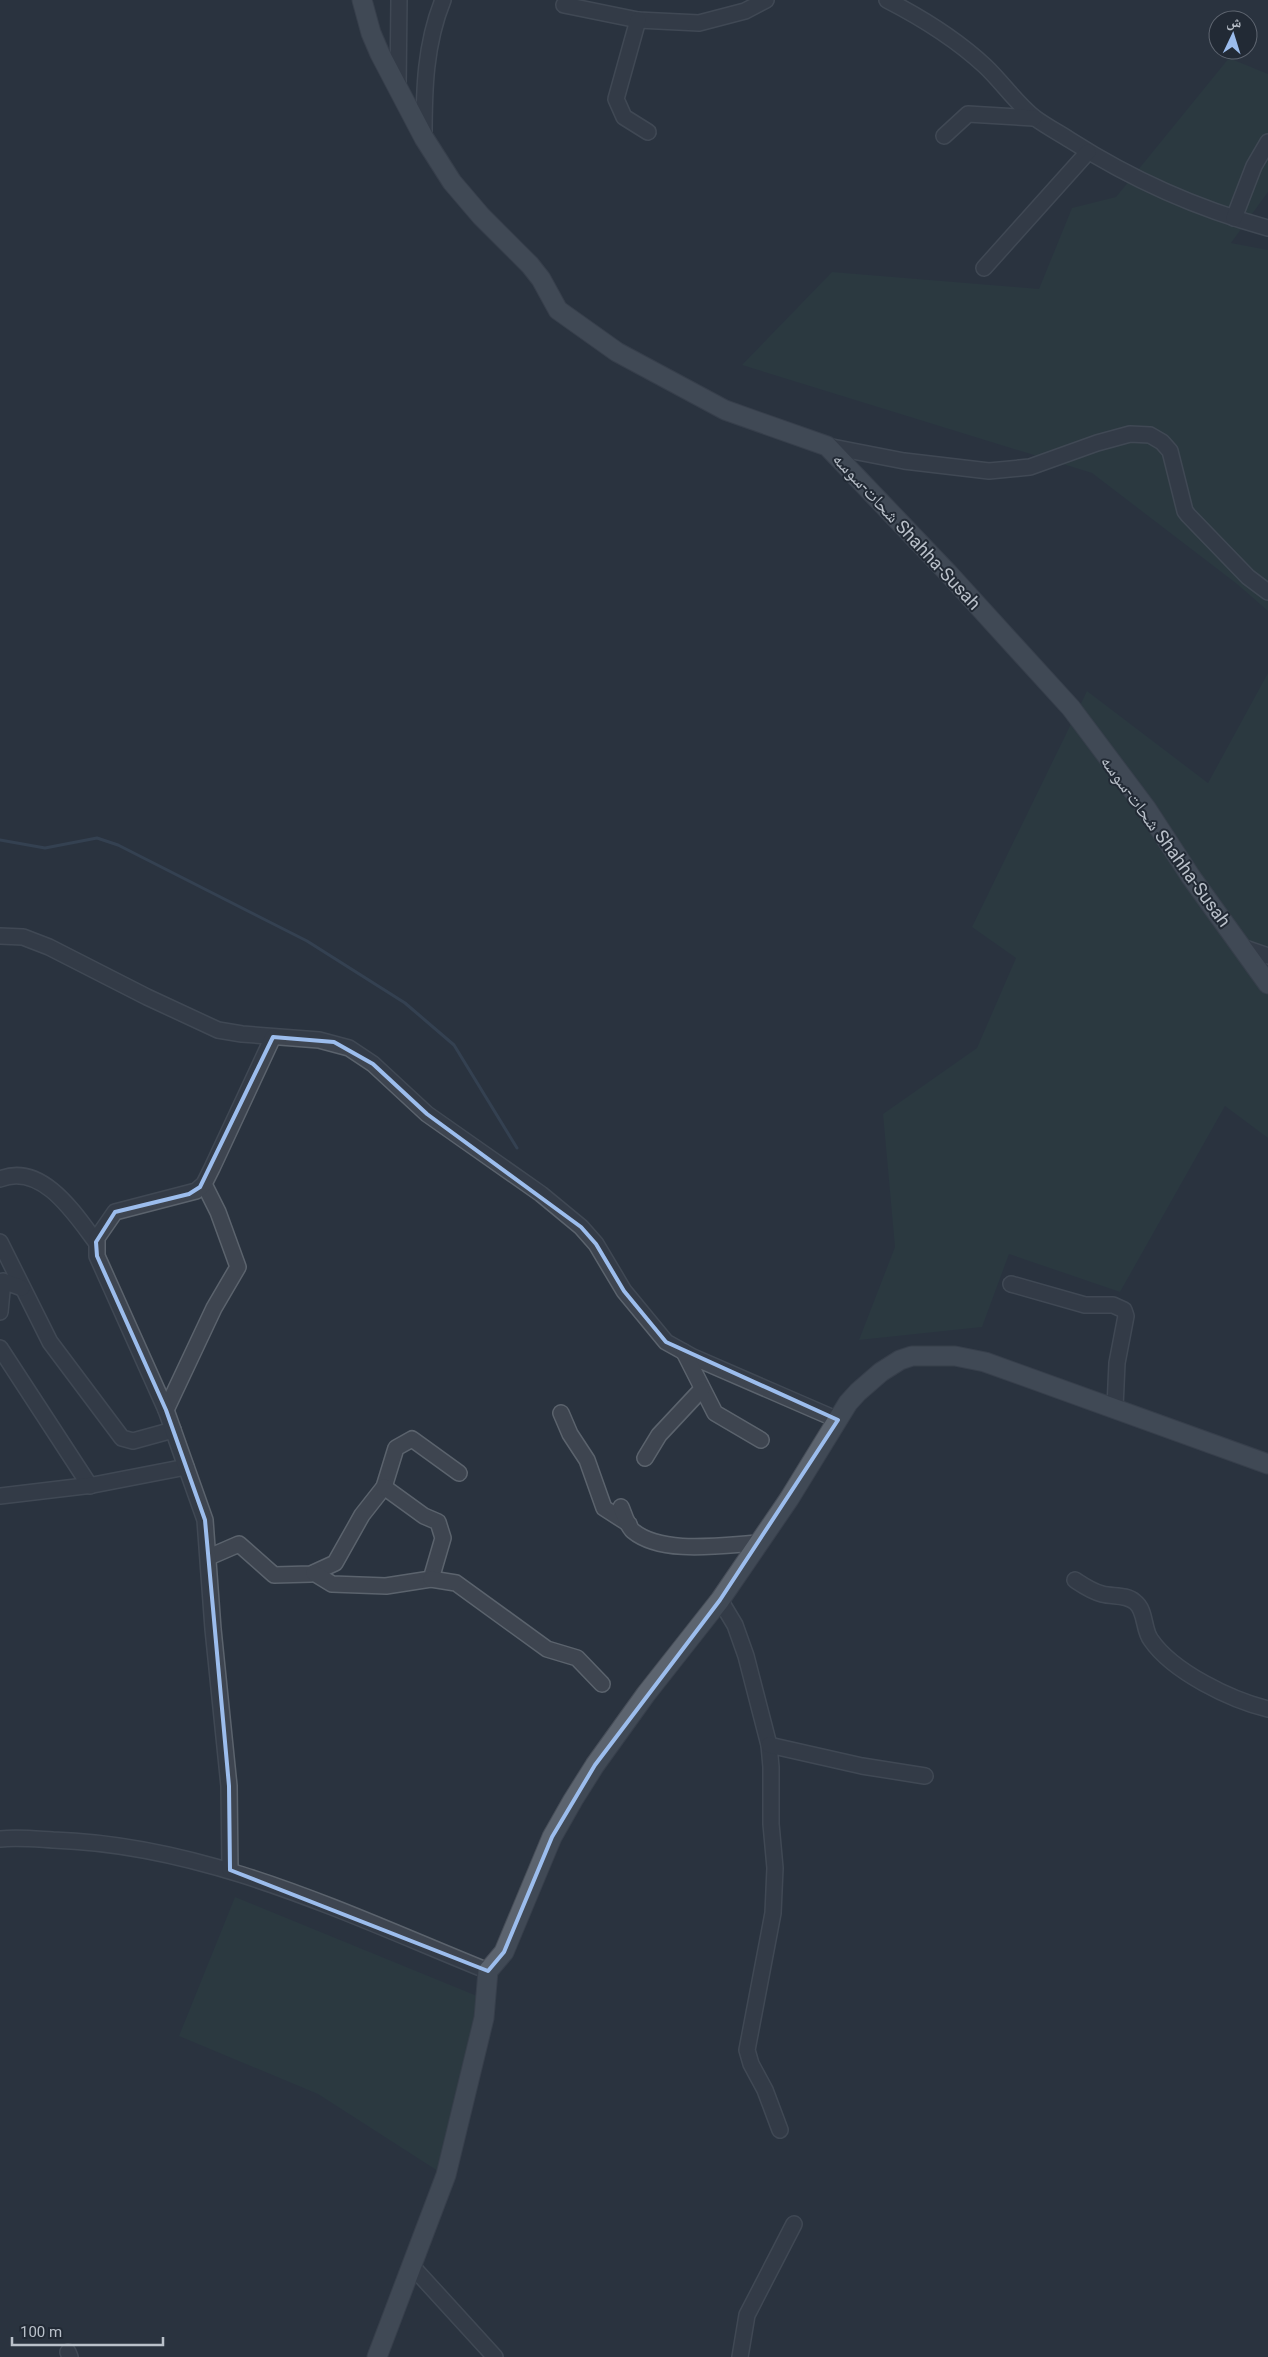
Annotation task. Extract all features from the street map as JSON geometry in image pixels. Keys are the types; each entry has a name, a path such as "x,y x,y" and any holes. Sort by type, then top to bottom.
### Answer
{"main road":[{"name":"شحات-سوسه Shahha-Susah","path":"362,0 374,40 424,138 452,182 481,216 530,265 541,279 552,303 565,316 617,352 725,410 827,446 949,574 1071,708 1146,808 1191,877 1268,984"},
{"path":"377,2357 446,2174 484,2018 488,1971 504,1952 552,1837 595,1765 646,1694 720,1600 858,1392 881,1372 900,1360 926,1354 955,1356 985,1362 1115,1407 1268,1464"}],"street":[{"path":"398,88 399,0"},
{"path":"424,138 424,87 431,36 443,0"},
{"path":"564,5 638,20 699,23 745,11 766,0"},
{"path":"887,0 916,15 956,43 984,65 1034,118 1088,152 1144,182 1234,218 1268,228"},
{"path":"638,20 616,99 624,117 648,132"},
{"path":"944,136 968,114 1034,118"},
{"path":"1234,218 1254,166 1268,142"},
{"path":"984,268 1088,152"},
{"path":"827,446 904,460 989,471 1030,467 1097,443 1130,434 1150,435 1162,442 1170,451 1185,511 1188,515 1248,577 1268,592"},
{"path":"0,936 23,937 49,947 147,997 218,1030 334,1042 348,1048 373,1064 427,1114 541,1194 581,1227 596,1244 624,1291 645,1319 666,1342 684,1352 838,1420"},
{"path":"1242,947 1268,956"},
{"path":"96,1242 115,1212 189,1194 204,1184 273,1037"},
{"path":"0,1178 17,1176 33,1179 43,1184 63,1200 96,1242 97,1256 166,1410 205,1520 213,1629 229,1786 230,1870"},
{"path":"166,1410 214,1308 238,1267 221,1219 204,1184"},
{"path":"0,1242 50,1342 124,1440 133,1441 173,1430"},
{"path":"0,1312 3,1281 22,1288"},
{"path":"1011,1284 1085,1305 1113,1305 1124,1310 1126,1316 1117,1363 1115,1407"},
{"path":"0,1348 90,1486"},
{"path":"684,1352 715,1413 761,1440"},
{"path":"644,1458 659,1435 702,1389"},
{"path":"561,1413 570,1434 587,1460 604,1508 629,1524"},
{"path":"208,1557 239,1544 274,1574 314,1573 335,1563 362,1515 384,1488 396,1448 412,1439 459,1473"},
{"path":"0,1496 90,1486 186,1467"},
{"path":"384,1488 424,1516 438,1522 442,1538 431,1579"},
{"path":"621,1507 631,1530 653,1543 701,1546 759,1543"},
{"path":"314,1573 332,1584 386,1586 431,1579 456,1583 547,1649 577,1658 602,1684"},
{"path":"1075,1580 1088,1589 1103,1594 1126,1597 1136,1602 1143,1616 1150,1639 1187,1675 1255,1706 1268,1709"},
{"path":"720,1600 735,1625 769,1745 771,1824 775,1868 773,1913 747,2050 750,2064 765,2090 780,2130"},
{"path":"769,1745 862,1766 925,1776"},
{"path":"0,1839 72,1840 136,1848 185,1857 290,1891 488,1971"},
{"path":"740,2357 747,2315 794,2224"},
{"path":"411,2265 494,2357"}],"highlighted area":[{"path":"273,1037 334,1042 373,1064 427,1114 581,1227 596,1244 624,1291 666,1342 838,1420 720,1600 595,1765 552,1837 504,1952 488,1971 230,1870 229,1786 205,1520 166,1410 97,1256 96,1242 115,1212 189,1194 200,1187"}],"shaded area":[{"path":"1227,60 1234,60 1268,74 1268,192 1231,243 1268,250 1268,611 1237,584 1092,473 742,365 832,272 1039,289 1072,208 1116,197"},
{"path":"1268,673 1268,1138 1225,1106 1120,1292 1009,1254 982,1327 859,1340 895,1247 883,1114 977,1048 1016,958 972,927 1087,691 1208,783"},
{"path":"235,1897 482,1998 441,2173 318,2094 179,2036"}],"waterway":[{"path":"0,840 45,848 97,838 118,845 307,941 405,1003 454,1045 517,1148"}]}
